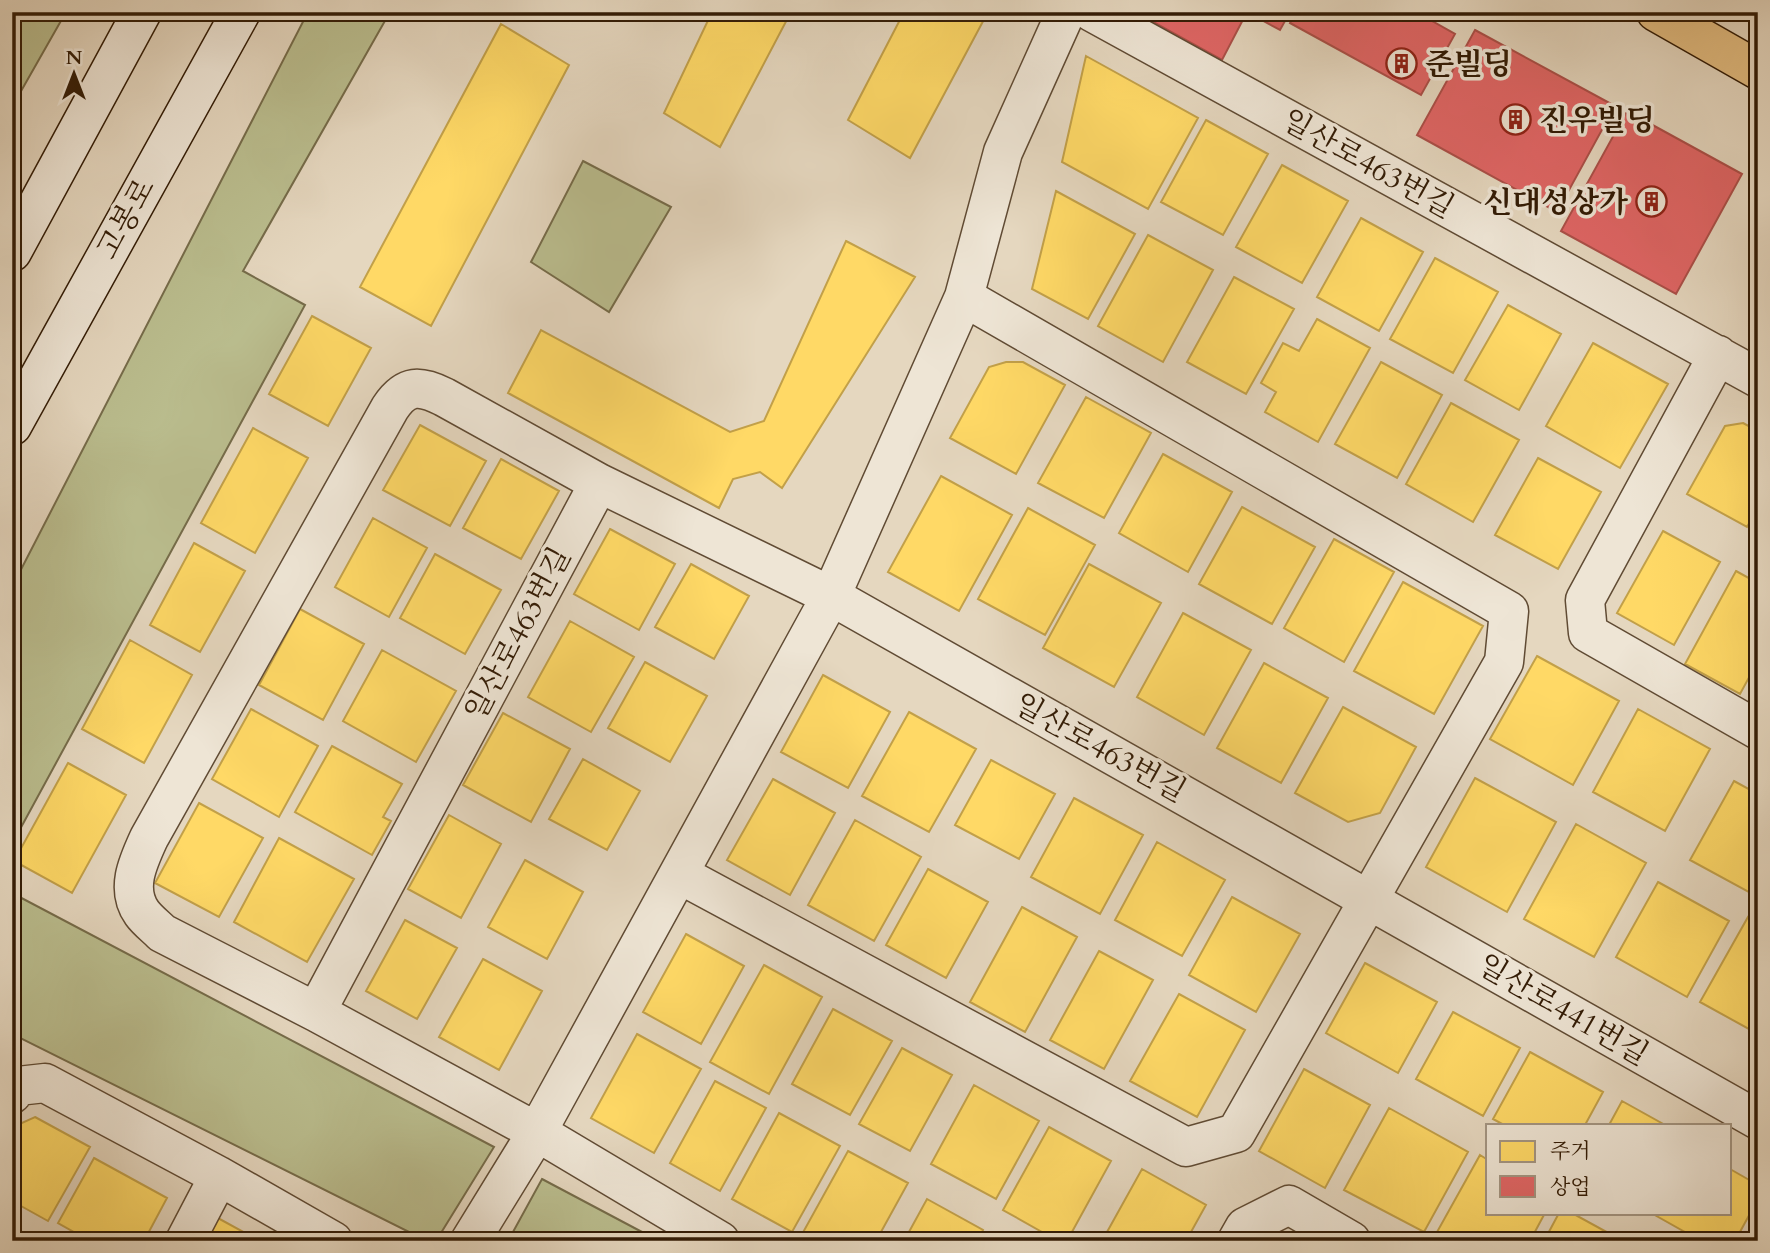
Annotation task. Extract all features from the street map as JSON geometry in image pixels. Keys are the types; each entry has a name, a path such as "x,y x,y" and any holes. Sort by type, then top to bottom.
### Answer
{"main road":[{"path":"1656,12 1758,70"}],"street":[{"path":"12,252 142,12"},
{"name":"고봉로","path":"12,426 240,12"},
{"path":"470,1241 537,1132 831,596 964,297 1003,152 1066,12"},
{"name":"일산로463번길","path":"1092,12 1718,355"},
{"path":"679,874 1186,1147 1236,1133 1504,662 1509,611 964,297"},
{"path":"1758,378 1718,355 1585,600 1588,633 1758,730"},
{"path":"599,483 428,389 412,389 398,395 155,826 135,868 134,893 142,913 162,933 316,1012 537,1132 720,1241"},
{"name":"일산로463번길","path":"316,1012 599,483 831,596 1369,899"},
{"name":"일산로441번길","path":"1369,899 1758,1120"},
{"path":"12,1094 18,1086 45,1083 219,1176 333,1241"},
{"path":"185,1241 219,1176"},
{"path":"1237,1241 1245,1227 1289,1205 1351,1241"}],"green space":[{"path":"12,12 66,12 12,107"},
{"path":"308,12 390,12 243,271 305,305 12,844 12,587"},
{"path":"583,161 671,207 609,312 531,262"},
{"path":"12,893 494,1147 436,1241 427,1241 12,1034"},
{"path":"542,1179 659,1241 508,1241"}],"building: 주거":[{"path":"712,12 791,12 720,147 664,113"},
{"path":"904,12 988,12 910,158 848,120"},
{"path":"501,24 569,65 431,326 360,287"},
{"path":"1086,56 1198,118 1148,209 1062,162"},
{"path":"1206,120 1268,154 1223,235 1161,202"},
{"path":"1282,165 1348,201 1302,283 1236,247"},
{"path":"1056,191 1135,234 1088,319 1032,289"},
{"path":"1361,218 1423,252 1379,331 1317,297"},
{"path":"1148,235 1213,270 1163,362 1098,326"},
{"path":"846,241 915,277 782,488 760,472 733,479 719,508 508,393 541,330 730,432 764,421"},
{"path":"1435,258 1498,292 1453,373 1390,339"},
{"path":"1234,277 1294,309 1246,394 1187,362"},
{"path":"1508,305 1561,334 1519,410 1465,380"},
{"path":"312,316 371,348 328,426 269,394"},
{"path":"1317,319 1370,348 1318,442 1265,412 1276,392 1261,383 1283,343 1299,351"},
{"path":"1593,343 1668,384 1620,468 1546,426"},
{"path":"1006,362 1023,362 1065,385 1016,474 950,438 989,367"},
{"path":"1381,362 1442,395 1397,478 1335,444"},
{"path":"1086,397 1151,433 1104,518 1038,483"},
{"path":"1451,403 1519,440 1473,522 1406,484"},
{"path":"1743,423 1758,431 1758,508 1747,527 1687,494 1725,426"},
{"path":"420,425 486,461 450,526 383,490"},
{"path":"253,428 308,458 255,553 201,523"},
{"path":"1163,454 1232,492 1188,572 1119,533"},
{"path":"1538,458 1601,492 1558,569 1495,535"},
{"path":"501,459 559,491 521,559 463,528"},
{"path":"941,476 1012,515 959,611 888,572"},
{"path":"1242,507 1315,547 1272,624 1199,584"},
{"path":"1028,508 1095,545 1045,635 978,599"},
{"path":"373,518 427,548 389,617 335,587"},
{"path":"610,529 675,564 639,630 574,594"},
{"path":"1663,531 1720,562 1674,645 1617,613"},
{"path":"1334,539 1394,572 1344,662 1284,628"},
{"path":"194,543 245,571 200,652 150,625"},
{"path":"435,554 501,590 465,654 400,618"},
{"path":"691,564 749,596 714,659 655,627"},
{"path":"1089,564 1161,603 1114,687 1043,648"},
{"path":"1736,571 1758,583 1758,661 1740,694 1685,664"},
{"path":"1403,582 1483,626 1434,714 1354,671"},
{"path":"300,609 364,644 323,720 259,685"},
{"path":"1183,613 1251,650 1204,735 1137,697"},
{"path":"570,621 634,657 591,732 528,697"},
{"path":"130,640 192,675 144,763 82,729"},
{"path":"382,650 456,691 416,762 343,721"},
{"path":"1537,656 1619,701 1573,785 1490,739"},
{"path":"645,662 707,696 670,762 608,728"},
{"path":"1264,663 1328,698 1281,783 1217,748"},
{"path":"823,675 890,712 848,788 781,752"},
{"path":"1343,707 1416,747 1380,813 1348,822 1295,793"},
{"path":"251,709 318,746 279,817 212,779"},
{"path":"1638,709 1710,749 1665,831 1593,792"},
{"path":"909,712 976,749 929,832 862,796"},
{"path":"503,713 570,749 531,822 463,785"},
{"path":"332,746 402,784 383,817 391,821 372,855 295,812"},
{"path":"583,759 640,791 607,850 549,819"},
{"path":"991,760 1055,794 1019,859 955,825"},
{"path":"68,763 126,795 72,893 14,861"},
{"path":"1475,778 1556,822 1507,912 1426,867"},
{"path":"773,779 835,813 790,895 727,860"},
{"path":"1734,781 1758,794 1756,896 1690,860"},
{"path":"1074,798 1143,835 1100,914 1031,877"},
{"path":"199,803 263,838 219,917 155,883"},
{"path":"449,815 501,844 461,918 408,889"},
{"path":"855,820 921,857 874,941 808,905"},
{"path":"1576,824 1646,863 1594,957 1524,919"},
{"path":"279,838 354,879 307,962 234,922"},
{"path":"1157,842 1225,880 1182,956 1115,920"},
{"path":"525,860 583,892 547,959 488,927"},
{"path":"928,869 988,902 946,978 886,945"},
{"path":"1658,882 1729,921 1687,997 1616,957"},
{"path":"1232,897 1300,934 1256,1012 1189,975"},
{"path":"1022,907 1077,937 1025,1032 970,1002"},
{"path":"1748,917 1758,923 1758,1034 1700,1002"},
{"path":"405,920 457,948 417,1019 366,991"},
{"path":"686,934 744,966 701,1044 643,1012"},
{"path":"1099,951 1153,980 1104,1069 1050,1040"},
{"path":"483,959 542,991 499,1070 439,1037"},
{"path":"1365,963 1437,1002 1398,1073 1326,1033"},
{"path":"764,965 822,997 769,1094 710,1062"},
{"path":"1179,994 1245,1030 1197,1117 1130,1081"},
{"path":"833,1009 892,1041 850,1115 792,1084"},
{"path":"1453,1012 1520,1048 1483,1116 1416,1079"},
{"path":"637,1034 701,1069 654,1153 591,1118"},
{"path":"902,1048 952,1075 910,1151 859,1124"},
{"path":"1530,1052 1603,1092 1586,1124 1502,1124 1493,1119"},
{"path":"1304,1069 1370,1105 1325,1188 1259,1151"},
{"path":"715,1081 766,1108 720,1191 670,1163"},
{"path":"974,1085 1039,1121 996,1199 931,1164"},
{"path":"1622,1101 1663,1124 1610,1124"},
{"path":"1389,1108 1468,1152 1424,1232 1344,1190"},
{"path":"779,1113 840,1146 792,1232 732,1199"},
{"path":"35,1117 90,1147 48,1221 12,1201 12,1130"},
{"path":"1049,1127 1111,1161 1067,1241 1058,1241 1003,1210"},
{"path":"848,1151 908,1183 876,1241 810,1241 801,1236"},
{"path":"1480,1155 1486,1159 1486,1214 1544,1214 1530,1241 1453,1241 1437,1232"},
{"path":"94,1158 167,1198 144,1241 90,1241 58,1223"},
{"path":"1142,1169 1206,1205 1186,1241 1102,1241"},
{"path":"1732,1170 1758,1185 1758,1199 1735,1241 1701,1241 1653,1214 1732,1214"},
{"path":"927,1199 983,1230 978,1241 904,1241"},
{"path":"1558,1214 1574,1214 1623,1241 1544,1241"},
{"path":"216,1217 260,1241 202,1241"},
{"path":"1758,1217 1758,1241 1745,1241"},
{"path":"12,1230 31,1241 12,1241"}],"building: 상업":[{"path":"1135,12 1247,12 1222,60"},
{"path":"1247,12 1290,12 1280,30"},
{"name":"준빌딩","path":"1296,12 1416,12 1455,34 1421,95 1290,23"},
{"name":"진우빌딩","path":"1475,30 1615,106 1557,212 1417,135"},
{"name":"신대성상가","path":"1627,111 1742,174 1676,294 1561,231"}],"place":[{"name":"준빌딩","path":"1402,64"},
{"name":"진우빌딩","path":"1516,120"},
{"name":"신대성상가","path":"1651,202"}]}
